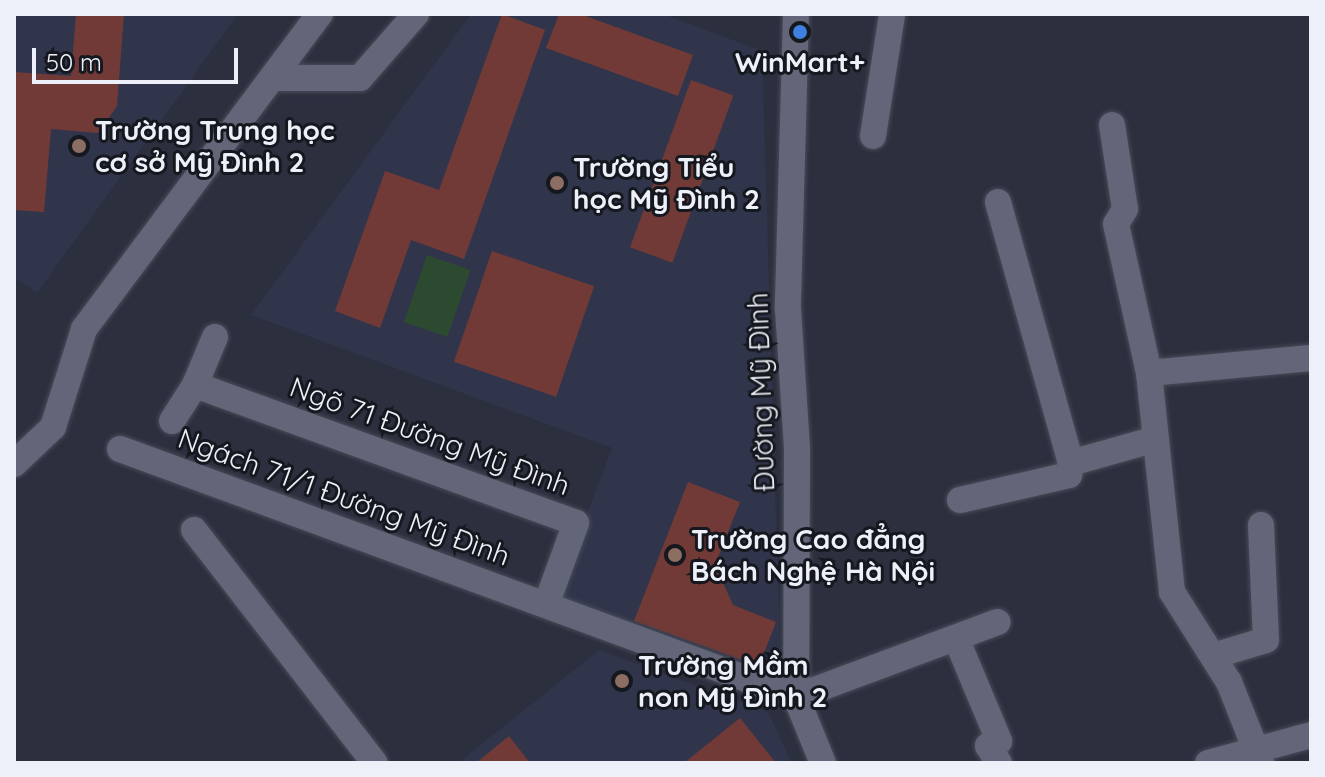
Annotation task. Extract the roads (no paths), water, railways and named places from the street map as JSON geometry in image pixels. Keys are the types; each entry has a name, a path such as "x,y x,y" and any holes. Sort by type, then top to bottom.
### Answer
{"street":[{"path":"14,464 53,427 84,329 277,78 320,14"},
{"path":"277,78 360,78 416,14"},
{"name":"Đường Mỹ Đình","path":"796,14 788,309 797,450 796,697 823,763"},
{"path":"873,136 892,14"},
{"path":"1112,125 1125,209 1116,224 1149,373 1172,592 1213,656 1258,756"},
{"path":"960,500 1069,475 1071,463 998,202"},
{"path":"172,421 195,385 215,337"},
{"path":"1149,373 1311,358"},
{"name":"Ngõ 71 Đường Mỹ Đình","path":"195,385 576,523 546,605"},
{"path":"1071,463 1156,439"},
{"name":"Ngách 71/1 Đường Mỹ Đình","path":"120,449 546,605"},
{"path":"1213,656 1266,640 1261,525"},
{"path":"194,530 375,763"},
{"path":"546,605 796,697 998,622"},
{"path":"956,638 999,741 988,746 999,763"},
{"path":"1208,763 1258,756 1311,735"}],"place":[{"name":"WinMart+","path":"800,32"},
{"name":"Trường Trung học cơ sở Mỹ Đình 2","path":"79,146"},
{"name":"Trường Tiểu học Mỹ Đình 2","path":"557,183"},
{"name":"Trường Cao đẳng Bách Nghệ Hà Nội","path":"675,555"},
{"name":"Trường Mầm non Mỹ Đình 2","path":"622,681"}]}
